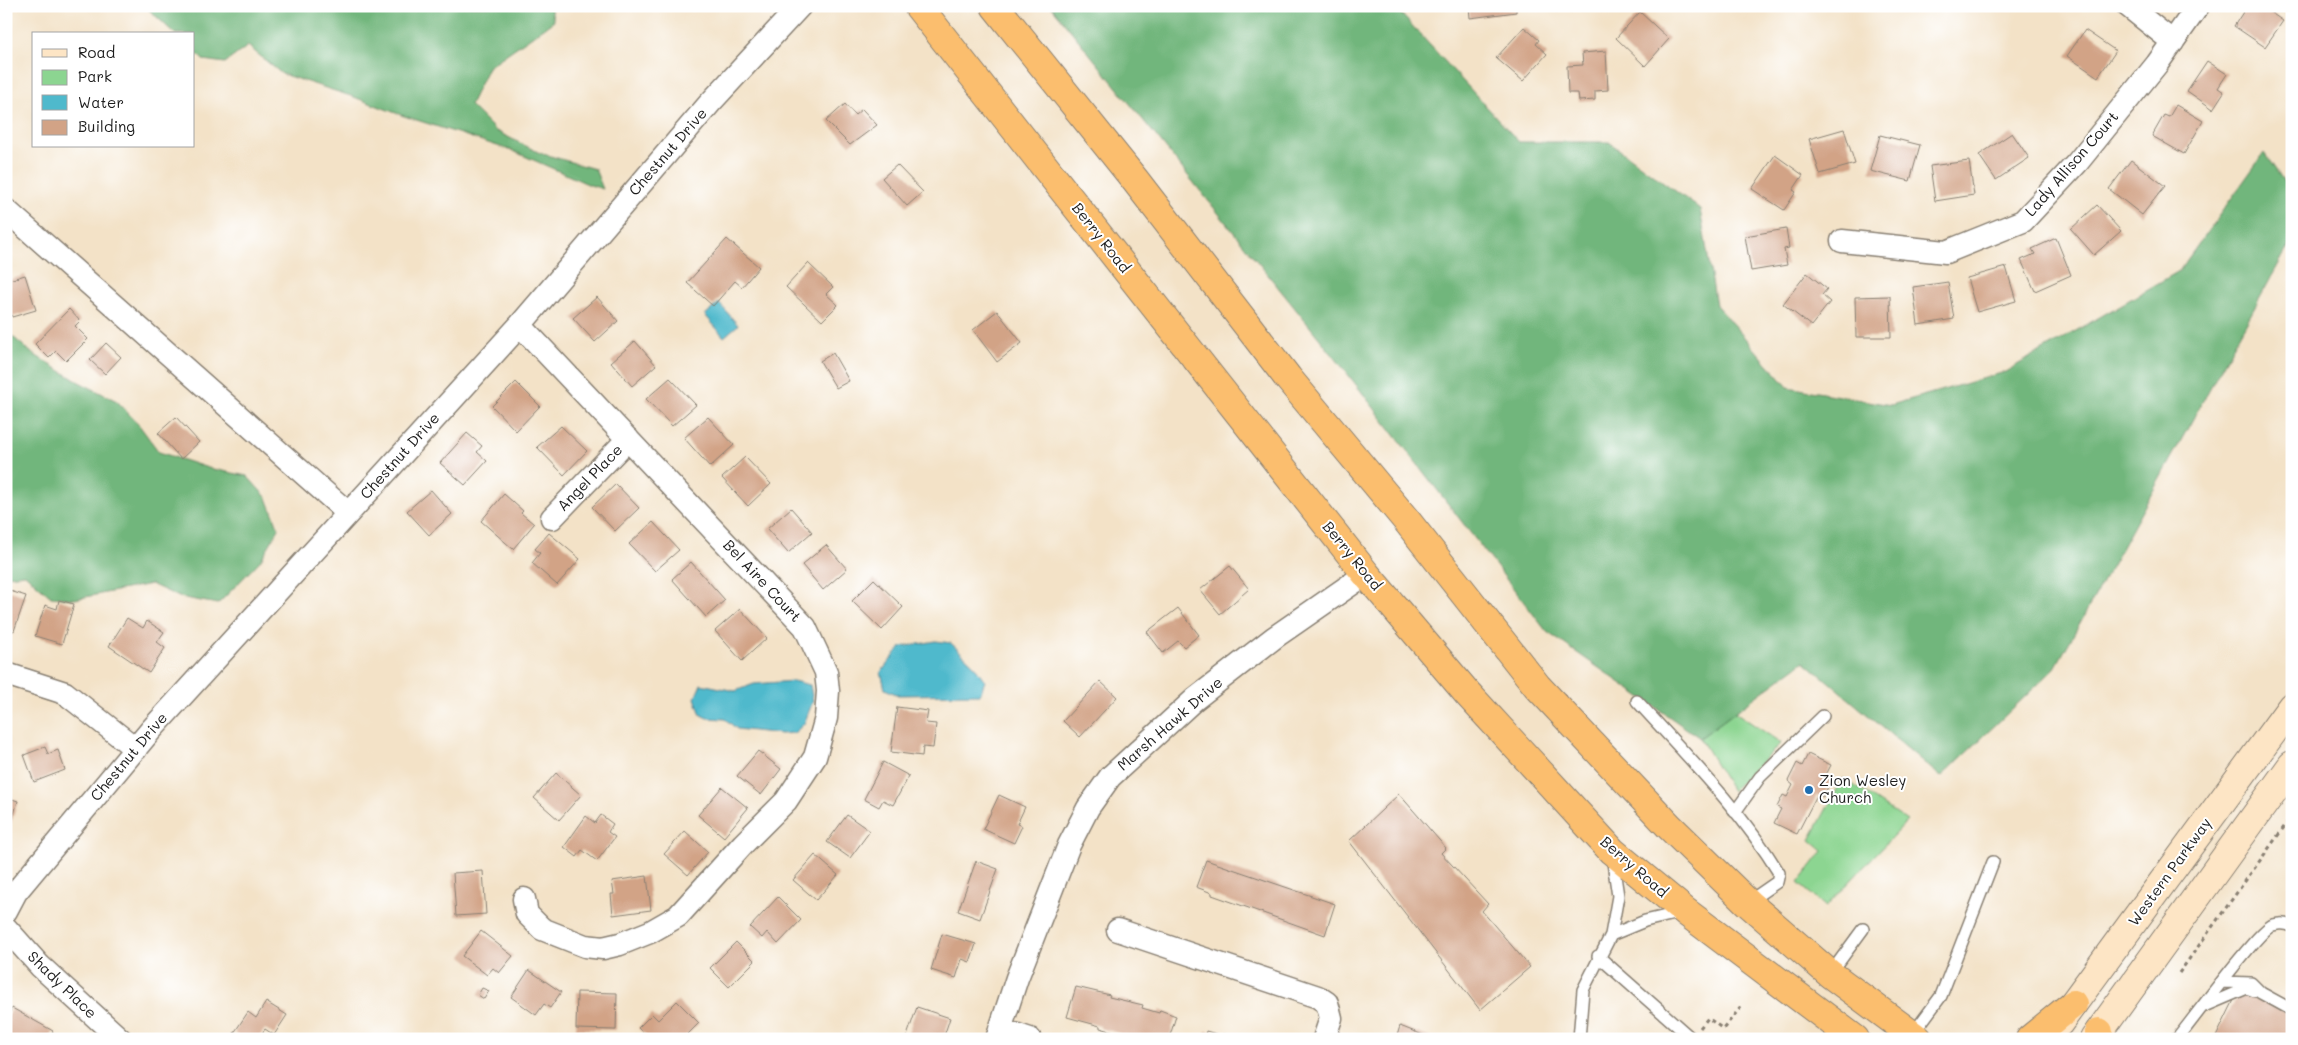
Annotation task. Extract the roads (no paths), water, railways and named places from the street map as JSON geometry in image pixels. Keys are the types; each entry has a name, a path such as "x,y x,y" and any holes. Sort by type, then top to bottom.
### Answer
{"highway":[{"name":"Berry Road","path":"918,6 1366,574 1467,693 1612,851 1686,912 1855,1039"},
{"path":"995,6 1135,180 1288,378 1407,521 1538,686 1670,827 1748,903 1830,974 1865,1001 1925,1035"},
{"path":"2030,1039 2073,1004"}],"main road":[{"name":"Western Parkway","path":"2047,1039 2292,706"},
{"path":"2097,1037 2288,777"}],"street":[{"name":"Chestnut Drive","path":"6,910 16,892 136,749 520,325 710,103 800,6"},
{"path":"2128,6 2173,42"},
{"name":"Lady Allison Court","path":"1842,241 1946,252 2022,221 2077,163 2173,42 2198,6"},
{"path":"6,210 348,513"},
{"name":"Bel Aire Court","path":"520,325 805,627 826,672 828,691 826,718 815,757 786,801 678,916 661,926 620,944 603,948 585,946 542,929 528,914 524,899"},
{"name":"Angel Place","path":"552,518 628,439"},
{"name":"Marsh Hawk Drive","path":"999,1034 1017,978 1069,845 1088,808 1110,777 1195,699 1275,638 1366,574"},
{"path":"6,674 65,694 136,749"},
{"name":"Shady Place","path":"6,928 40,966 120,1039"},
{"path":"1118,930 1318,997 1327,1003 1331,1018 1324,1039"},
{"path":"999,1034 1030,1039"}],"lane":[{"path":"1637,701 1735,812 1763,848 1779,873 1777,882 1748,903"},
{"path":"1735,812 1760,777 1823,716"},
{"path":"1579,1039 1583,990 1598,956 1610,935 1618,896 1612,851"},
{"path":"1925,1035 1993,862"},
{"path":"1610,935 1645,921 1686,912"},
{"path":"2178,1039 2251,946 2272,925 2290,921"},
{"path":"1830,974 1863,929"},
{"path":"1598,956 1689,1038"},
{"path":"2223,982 2251,983 2261,993"},
{"path":"2202,1008 2247,988 2261,993 2292,1010"}],"water":[{"path":"719,303 738,325 724,337 705,315"},
{"path":"936,641 951,643 974,665 985,681 980,694 898,695 885,689 881,672 901,647"},
{"path":"793,681 810,685 813,701 804,724 794,733 781,734 737,729 725,719 707,718 701,715 695,698 701,684 735,691 754,684"}],"place":[{"name":"Zion Wesley Church","path":"1809,790"}]}
